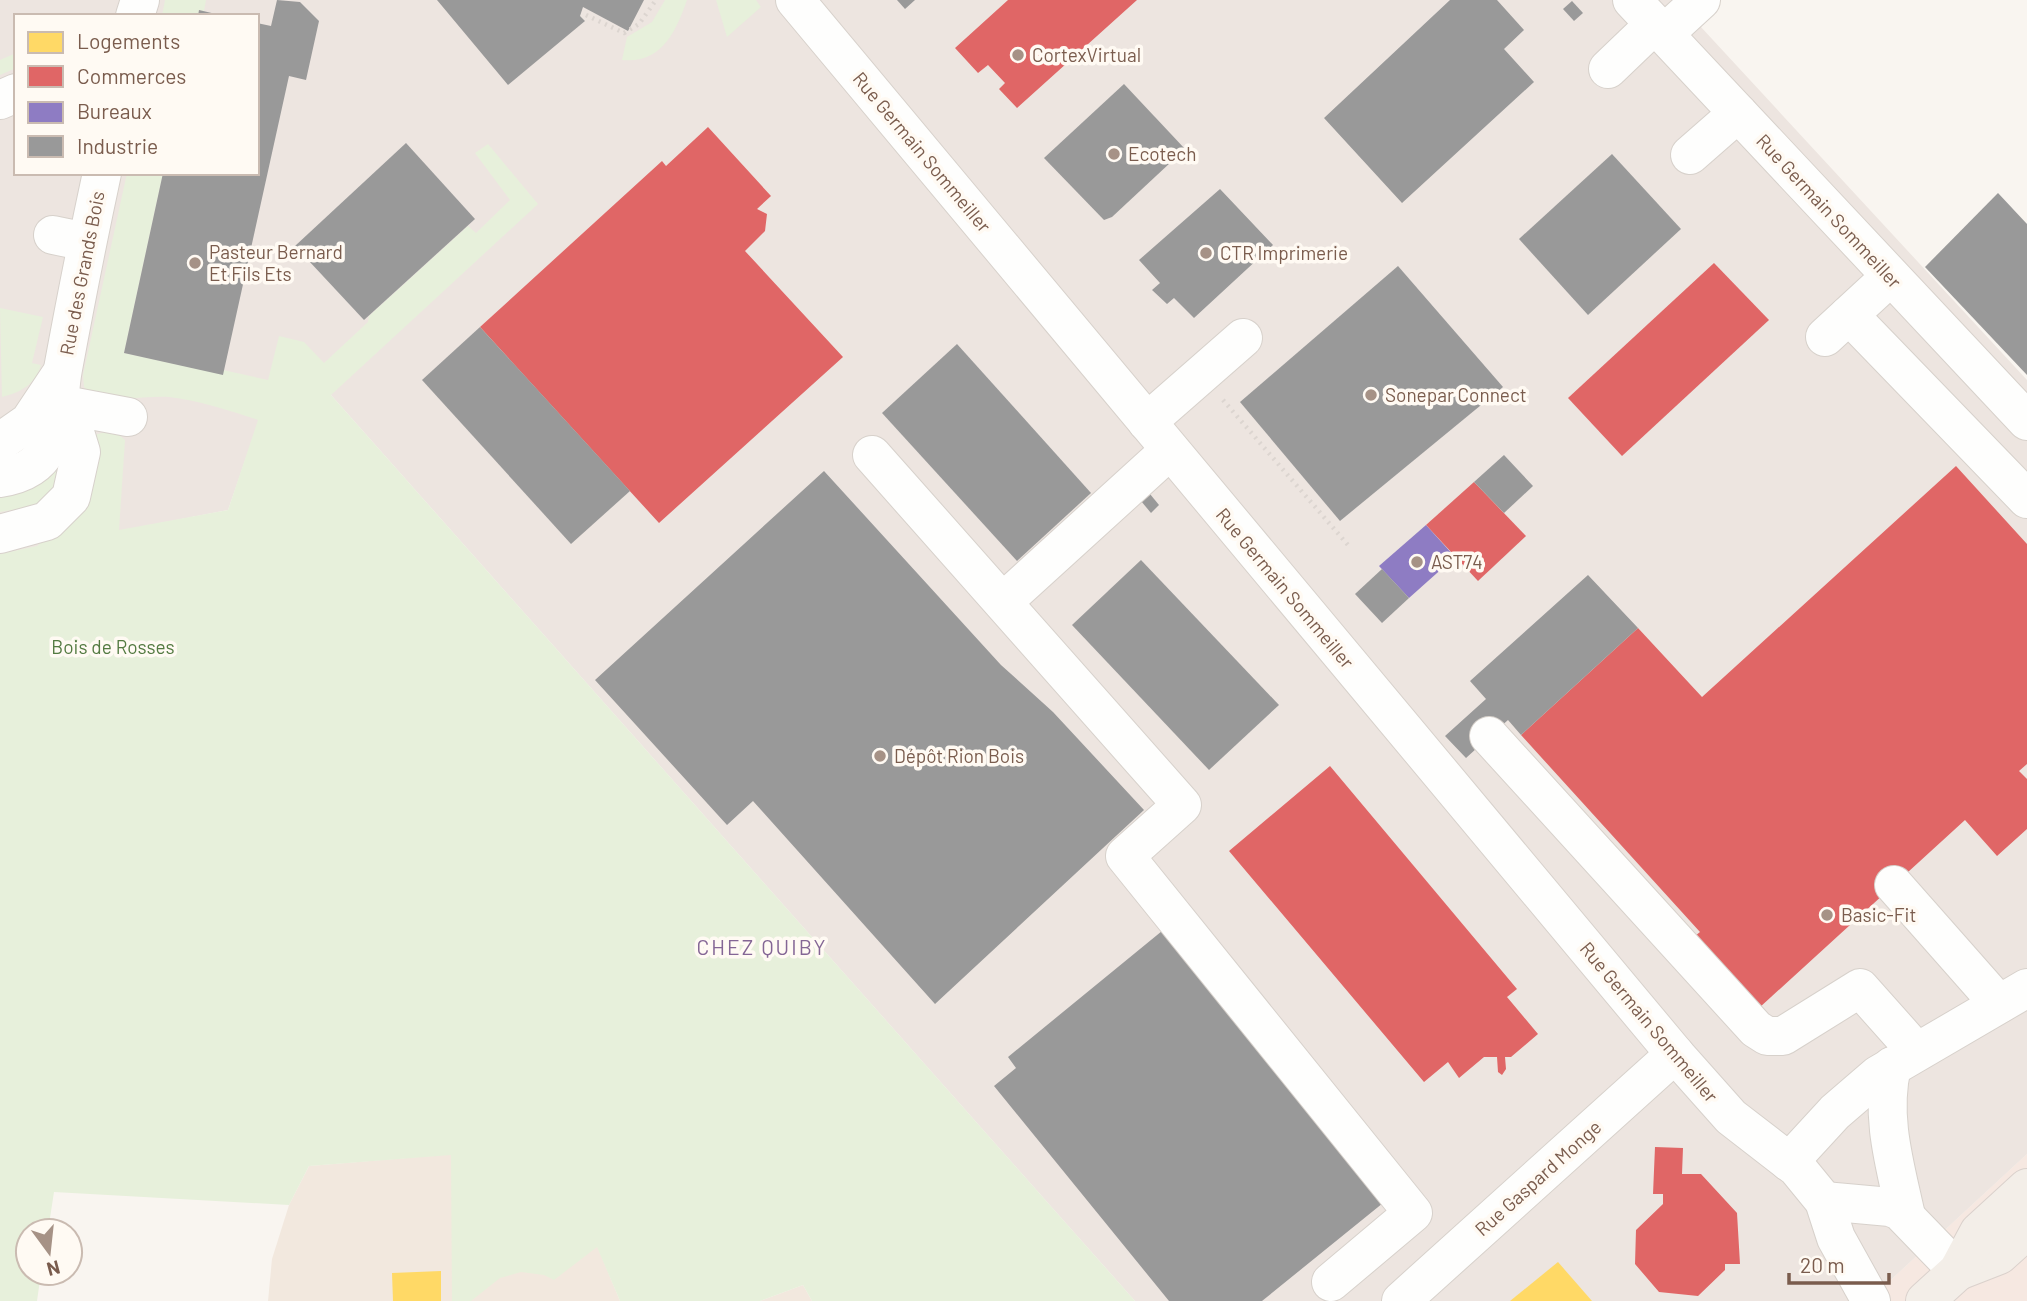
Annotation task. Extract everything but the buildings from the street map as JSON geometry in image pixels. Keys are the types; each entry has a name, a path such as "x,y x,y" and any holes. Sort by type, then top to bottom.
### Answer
{"main road":[{"path":"1925,1301 1958,1271 1979,1232 2027,1188"},
{"path":"1958,1271 1999,1255 2027,1230"}],"street":[{"name":"Rue Germain Sommeiller","path":"795,0 1675,1054 1731,1116 1789,1162 1824,1200 1842,1250 1871,1301"},
{"path":"1608,69 1651,20 1701,0"},
{"name":"Rue Germain Sommeiller","path":"1651,20 2027,421"},
{"path":"1690,155 1738,113"},
{"name":"Rue des Grands Bois","path":"57,391 70,238 101,175"},
{"path":"1890,277 1837,326 2027,499"},
{"path":"1003,602 1159,436 1201,374 1243,338"},
{"path":"4,467 29,422 57,391"},
{"path":"0,534 47,521 71,497 81,452 57,391"},
{"path":"0,413 57,391 128,417"},
{"path":"872,454 1182,805 1125,856 1413,1213 1331,1282"},
{"path":"1489,736 1756,1029 1768,1036 1783,1036 1860,988 1904,1058"},
{"path":"1789,1162 1835,1112 1904,1058 2013,996 1894,885"},
{"name":"Rue Gaspard Monge","path":"1401,1301 1675,1054"},
{"path":"1904,1058 1886,1094 1886,1119 1906,1216"},
{"path":"1824,1200 1890,1207 1906,1216 1958,1271"}],"path":[{"path":"586,15 624,33 639,24 656,0"},
{"path":"1201,374 1349,545"}],"shaded area":[{"path":"0,0 1676,0 2027,380 2027,1154 1868,1301 1135,1301 331,395 276,371 228,510 0,554"},
{"path":"467,1153 572,1185 620,1301 268,1301 272,1259 289,1205 309,1166"},
{"path":"2027,1154 2027,1301 1868,1301"},
{"path":"803,1285 812,1301 760,1301"}],"green space":[{"path":"165,0 206,0 204,11 199,10 198,14 162,14"},
{"path":"665,0 687,0 672,34 657,51 647,57 622,60 627,37 652,22"},
{"path":"716,0 756,0 761,7 727,37"},
{"path":"14,54 14,69 0,75 0,60"},
{"name":"Bois de Rosses","path":"488,144 538,204 331,395 1135,1301 812,1301 803,1285 760,1301 620,1301 597,1247 554,1280 544,1275 521,1272 500,1278 471,1301 452,1301 451,1155 309,1166 289,1205 54,1192 50,1217 14,1217 14,1287 39,1287 37,1301 0,1301 0,554 37,546 61,524 94,435 113,430 125,440 119,530 228,510 258,420 191,401 169,397 113,398 92,393 84,387 83,375 127,175 163,175 124,353 222,374 223,370 268,380 279,336 304,342 324,363 368,322 369,316 468,226 476,233 510,200 475,153"},
{"path":"0,308 43,317 32,363 41,365 35,378 26,387 2,397"},
{"path":"69,450 48,504 0,512 0,487"}],"place":[{"name":"CortexVirtual","path":"1018,55"},
{"name":"Ecotech","path":"1114,154"},
{"name":"CTR Imprimerie","path":"1206,253"},
{"name":"Pasteur Bernard Et Fils Ets","path":"195,263"},
{"name":"Sonepar Connect","path":"1371,395"},
{"name":"AST74","path":"1417,562"},
{"name":"Dépôt Rion Bois","path":"880,756"},
{"name":"Basic-Fit","path":"1827,915"}],"district":[{"name":"CHEZ QUIBY","path":"762,948"}]}
